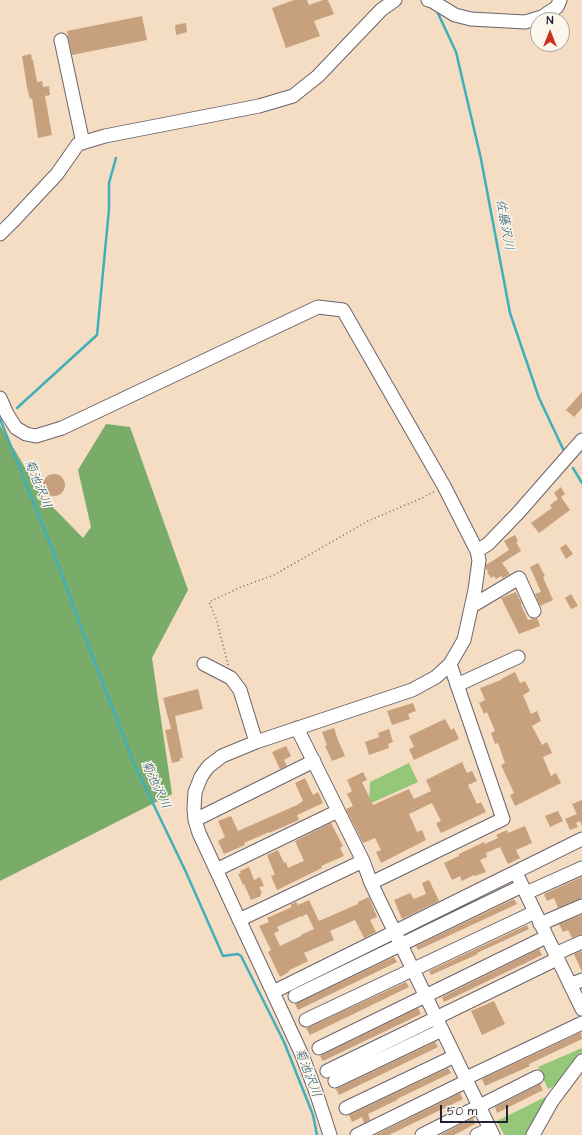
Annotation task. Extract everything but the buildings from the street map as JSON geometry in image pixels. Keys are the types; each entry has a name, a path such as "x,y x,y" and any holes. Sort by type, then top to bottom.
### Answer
{"street":[{"path":"0,234 57,174 78,144 105,136 259,106 293,96 318,76 381,10 395,0"},
{"path":"428,0 455,15 471,19 526,22 542,17 557,7 560,0"},
{"path":"61,40 83,143"},
{"path":"0,398 7,414 16,428 26,434 36,436 62,428 318,307 342,310 444,486 477,551 479,560 472,606 464,640 450,664 436,677 412,690 256,742 222,756 205,771 195,792 195,820 199,833 302,1055 330,1135"},
{"path":"477,551 488,544 518,513 582,440"},
{"path":"472,606 519,578 534,611"},
{"path":"457,685 518,657"},
{"path":"204,664 231,678 240,690 256,742"},
{"path":"371,884 502,819 450,664"},
{"path":"297,728 363,860 371,884 492,1132 477,1135"},
{"path":"195,820 314,761"},
{"path":"216,870 338,811"},
{"path":"273,992 582,839"},
{"path":"239,920 363,860"},
{"path":"295,996 400,944 524,890 582,868"},
{"path":"515,872 556,957 576,983 582,1009"},
{"path":"540,924 582,906"},
{"path":"306,1020 534,912"},
{"path":"319,1048 546,937"},
{"path":"442,1030 331,1076 437,1018 556,957 582,942"},
{"path":"357,1135 582,1023"},
{"path":"346,1108 455,1056"},
{"path":"533,1135 552,1101 582,1061"},
{"path":"422,1135 537,1077"}],"path":[{"path":"231,678 217,621 209,602 241,587 274,575 368,521 422,498 444,486"}],"green space":[{"path":"106,424 130,427 188,590 152,658 172,794 0,881 0,425 41,495 83,538 91,527 78,470"},
{"path":"409,763 418,782 369,804 370,782"},
{"path":"582,1048 582,1052 555,1086 548,1089 538,1067"},
{"path":"549,1096 526,1135 504,1135 497,1121"}],"waterway":[{"name":"佐藤沢川","path":"436,9 456,52 481,159 510,313 539,398 564,451"},
{"name":"菊池沢川","path":"17,408 97,335 109,209 109,183 116,158"},
{"name":"菊池沢川","path":"0,419 55,556 135,766 185,870 223,956 238,954 241,956 284,1042 313,1115 317,1135"},
{"name":"佐藤沢川","path":"573,468 582,483"}]}
